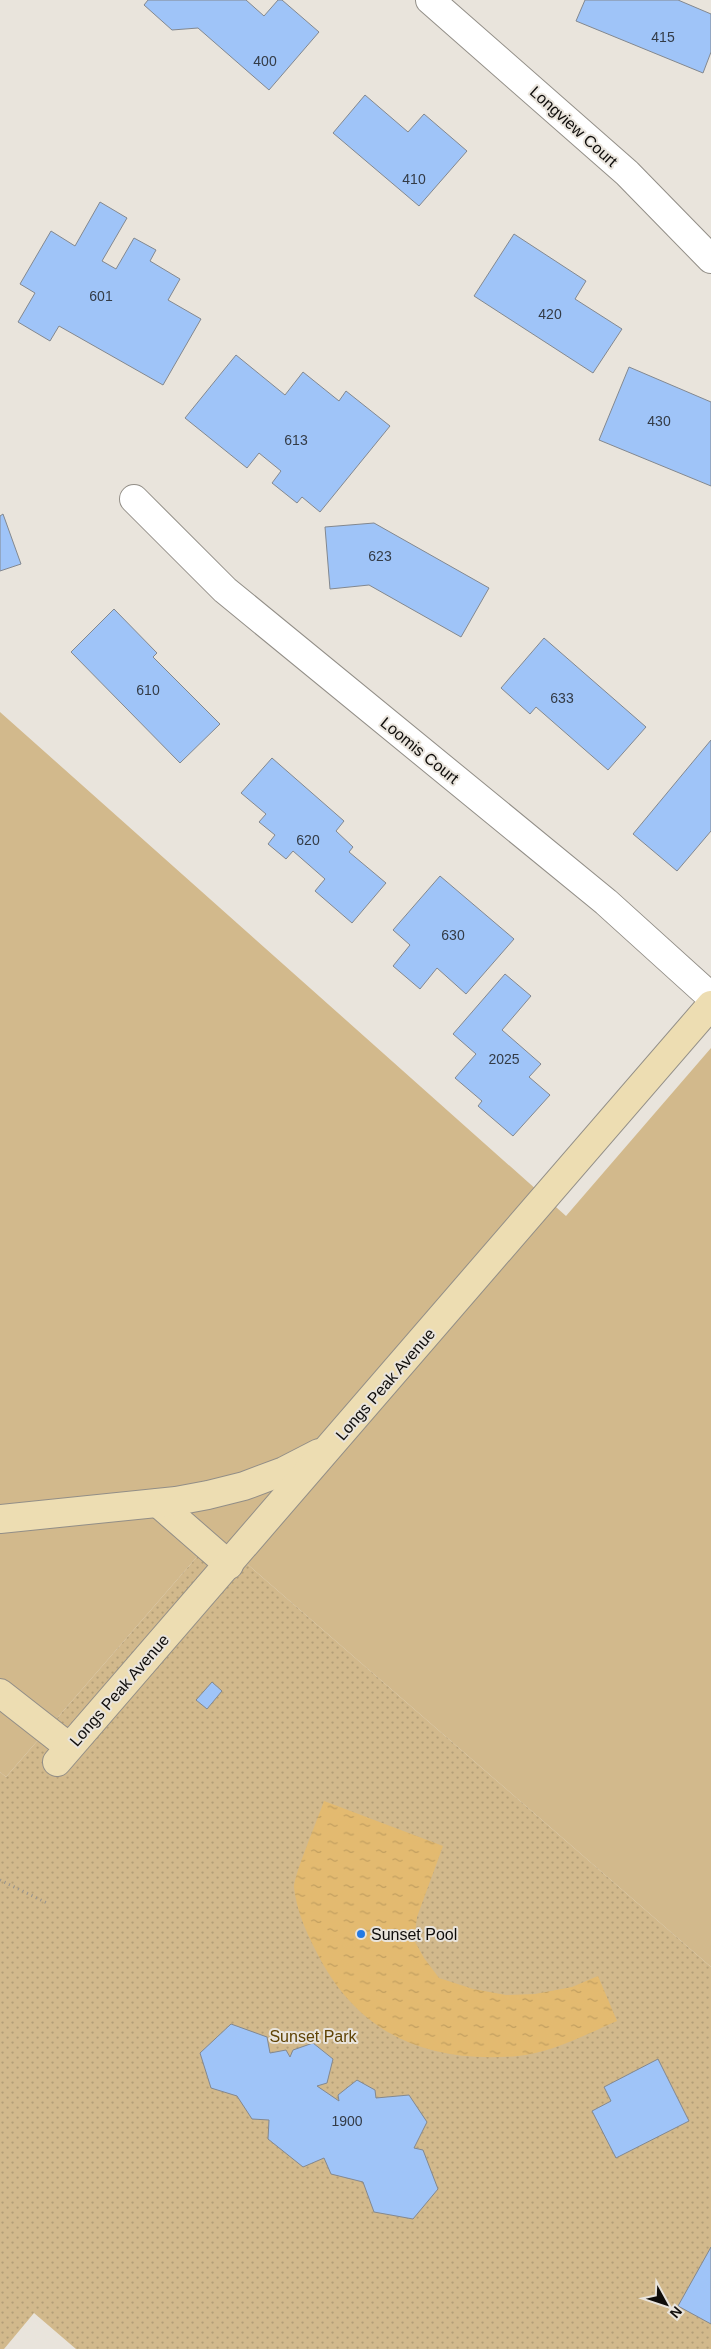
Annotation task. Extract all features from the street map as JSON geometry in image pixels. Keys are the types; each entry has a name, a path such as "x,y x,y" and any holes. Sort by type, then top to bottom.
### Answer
{"street":[{"name":"Longview Court","path":"430,0 626,173 711,259"},
{"name":"Loomis Court","path":"134,499 225,590 606,902 711,997"},
{"name":"Longs Peak Avenue","path":"0,1693 63,1755 332,1446 711,1005"},
{"path":"0,1519 158,1503 208,1495 244,1486 284,1471 332,1446"},
{"path":"158,1503 228,1565"}],"path":[{"path":"0,1880 49,1904"}],"green space":[{"path":"0,712 566,1216 711,1048 711,1967 215,1536 6,1777 0,1772"},
{"name":"Sunset Park","path":"215,1536 711,1967 711,2349 76,2349 34,2313 4,2349 0,2349 0,1772 6,1777"}],"water":[{"name":"Sunset Pool","path":"324,1801 443,1846 417,1917 414,1940 424,1958 439,1978 473,1989 506,1995 535,1994 572,1987 598,1976 617,2021 543,2051 518,2056 485,2057 454,2055 425,2048 398,2038 374,2023 352,2004 333,1980 316,1951 297,1904 294,1887 295,1880"}],"building":[{"path":"148,0 246,0 264,16 278,0 282,0 319,32 269,90 198,28 172,30 144,5"},
{"path":"585,0 678,0 711,14 711,52 703,73 576,21"},
{"path":"365,95 408,132 424,114 467,151 419,206 333,133"},
{"path":"100,202 127,218 102,261 116,269 134,238 156,250 150,261 180,279 168,300 201,319 163,385 59,326 50,341 18,322 35,293 20,284 51,231 75,246"},
{"path":"514,234 586,281 575,299 622,329 593,373 474,296"},
{"path":"236,355 285,395 303,372 339,401 346,391 390,426 320,512 302,497 297,503 272,483 281,471 259,453 247,468 185,418"},
{"path":"629,367 711,402 711,486 599,440"},
{"path":"3,514 21,564 0,571 0,516"},
{"path":"374,523 489,588 461,637 369,585 330,589 325,527"},
{"path":"114,609 157,653 153,657 220,724 180,763 71,652"},
{"path":"544,638 646,727 608,770 536,707 530,714 501,688"},
{"path":"711,740 711,831 677,871 633,834"},
{"path":"272,758 344,821 336,831 353,847 349,852 386,883 352,923 315,891 325,879 293,851 286,859 268,844 275,835 259,822 266,814 241,793"},
{"path":"440,876 514,939 466,994 437,968 420,989 393,966 410,945 393,930"},
{"path":"505,974 531,996 502,1030 541,1064 529,1077 550,1095 513,1136 478,1106 482,1101 455,1078 476,1054 453,1034"},
{"path":"212,1682 222,1691 207,1709 196,1700"},
{"path":"231,2024 267,2037 270,2053 286,2050 290,2057 293,2050 313,2043 333,2059 327,2083 317,2086 339,2101 338,2095 357,2080 375,2090 376,2098 409,2095 427,2122 414,2148 423,2150 438,2189 413,2219 374,2212 363,2182 331,2174 324,2158 303,2167 268,2139 269,2120 252,2119 237,2096 211,2088 200,2053"},
{"path":"658,2059 689,2121 616,2158 592,2111 611,2101 604,2087"},
{"path":"711,2247 711,2324 678,2306"}],"place":[{"name":"Sunset Pool","path":"361,1934"}]}
